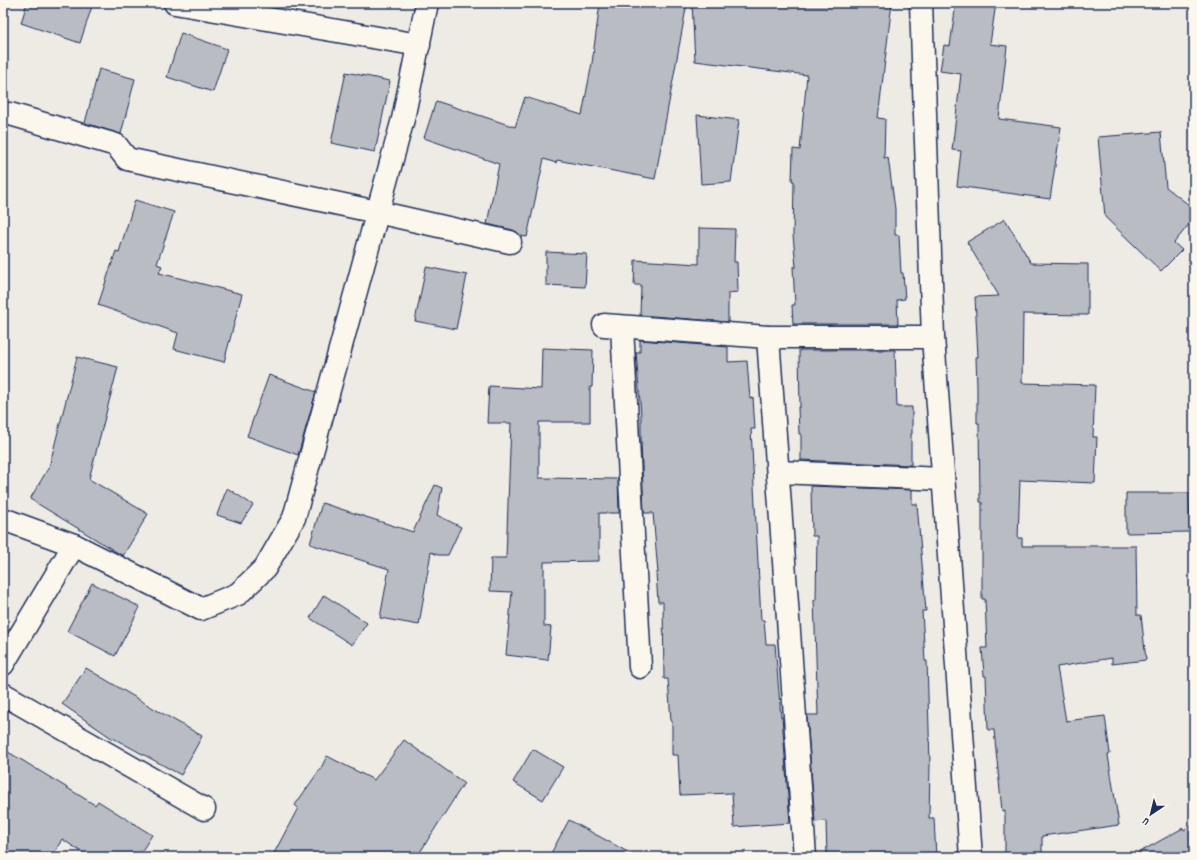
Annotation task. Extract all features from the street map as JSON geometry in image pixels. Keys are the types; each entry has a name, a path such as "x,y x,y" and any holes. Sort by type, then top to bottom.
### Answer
{"street":[{"path":"176,3 418,45"},
{"path":"3,519 74,545 202,609 238,594 266,568 294,518 403,119 427,3"},
{"path":"921,3 933,337 971,857"},
{"path":"10,114 116,145 127,159 510,242"},
{"path":"640,667 613,326 768,337 933,337"},
{"path":"768,337 805,857"},
{"path":"778,472 943,479"},
{"path":"3,664 74,545"},
{"path":"3,694 204,810"}],"building":[{"path":"27,3 93,3 80,43 21,23"},
{"path":"600,3 687,3 655,179 557,160 556,163 544,159 527,237 521,236 513,230 487,224 499,164 424,138 436,101 515,127 525,97 582,115 592,63"},
{"path":"692,3 892,3 878,118 885,119 884,158 888,157 895,209 895,235 899,235 901,273 903,273 905,299 897,300 898,324 793,324 792,305 795,305 793,267 796,267 793,235 793,149 800,150 807,75 695,61"},
{"path":"956,3 996,3 990,44 1007,46 999,119 1061,127 1050,199 957,186 961,151 952,150 961,74 940,71 944,45 950,46"},
{"path":"181,33 227,49 213,92 167,77"},
{"path":"99,69 135,79 121,134 85,123"},
{"path":"346,72 390,81 375,152 331,143"},
{"path":"697,115 739,120 731,182 701,184"},
{"path":"1161,132 1166,187 1194,209 1194,218 1174,243 1182,250 1161,271 1105,217 1098,137"},
{"path":"135,200 174,212 157,264 162,266 159,273 242,294 224,362 174,349 178,333 98,305 116,251 119,252"},
{"path":"1005,219 1031,263 1088,264 1088,315 1023,314 1022,383 1095,385 1093,437 1097,437 1095,483 1020,480 1018,538 1022,538 1022,546 1136,546 1137,615 1141,615 1146,660 1112,664 1112,658 1057,667 1066,721 1105,716 1110,754 1108,755 1119,825 1042,836 1042,855 1005,854 1005,810 1002,811 994,730 988,730 986,676 984,676 982,648 987,648 985,599 982,599 982,502 980,502 979,423 977,423 976,357 978,357 975,297 999,296 967,242"},
{"path":"699,228 735,229 734,262 737,262 738,292 728,293 728,322 640,315 641,285 634,285 635,260 699,264"},
{"path":"546,252 587,254 585,287 546,285"},
{"path":"426,267 467,275 456,329 415,321"},
{"path":"640,340 728,347 728,362 747,361 750,399 753,398 755,429 751,429 761,620 764,620 766,644 775,644 790,823 734,827 732,793 680,795 678,755 672,755 672,721 668,679 664,679 663,602 658,602 656,573 658,573 653,513 644,513 641,415 636,352 640,352"},
{"path":"542,348 593,350 592,387 590,387 590,422 539,422 539,478 618,479 619,513 599,513 599,561 544,562 544,626 551,627 548,660 506,655 512,592 490,591 491,558 506,558 511,423 487,423 489,386 541,389"},
{"path":"799,350 895,350 897,407 912,407 911,465 801,460 801,434 799,434 798,407 800,407"},
{"path":"77,357 118,367 89,479 148,514 123,556 30,499 49,467"},
{"path":"269,375 316,392 298,455 247,436"},
{"path":"435,485 442,488 437,515 461,527 448,555 438,555 431,552 419,625 380,618 389,569 310,544 322,503 413,532"},
{"path":"811,486 912,490 912,504 917,504 926,611 922,611 925,661 927,661 930,764 929,818 934,818 936,857 827,857 826,821 815,822 807,715 818,715 814,600 816,600 817,536 812,536"},
{"path":"227,488 253,505 241,523 217,515"},
{"path":"1126,493 1189,493 1190,532 1126,533"},
{"path":"92,583 140,607 115,656 67,631"},
{"path":"324,595 367,623 352,645 310,618"},
{"path":"86,668 202,736 181,775 113,739 62,704"},
{"path":"404,740 464,783 417,857 272,857 298,808 295,805 321,768 327,756 374,780"},
{"path":"3,749 95,805 98,801 152,835 138,857 89,857 62,839 52,857 3,857"},
{"path":"533,749 563,767 543,800 513,782"},
{"path":"569,820 637,857 549,857"},
{"path":"1194,824 1194,857 1131,857 1183,828 1184,830"}]}
